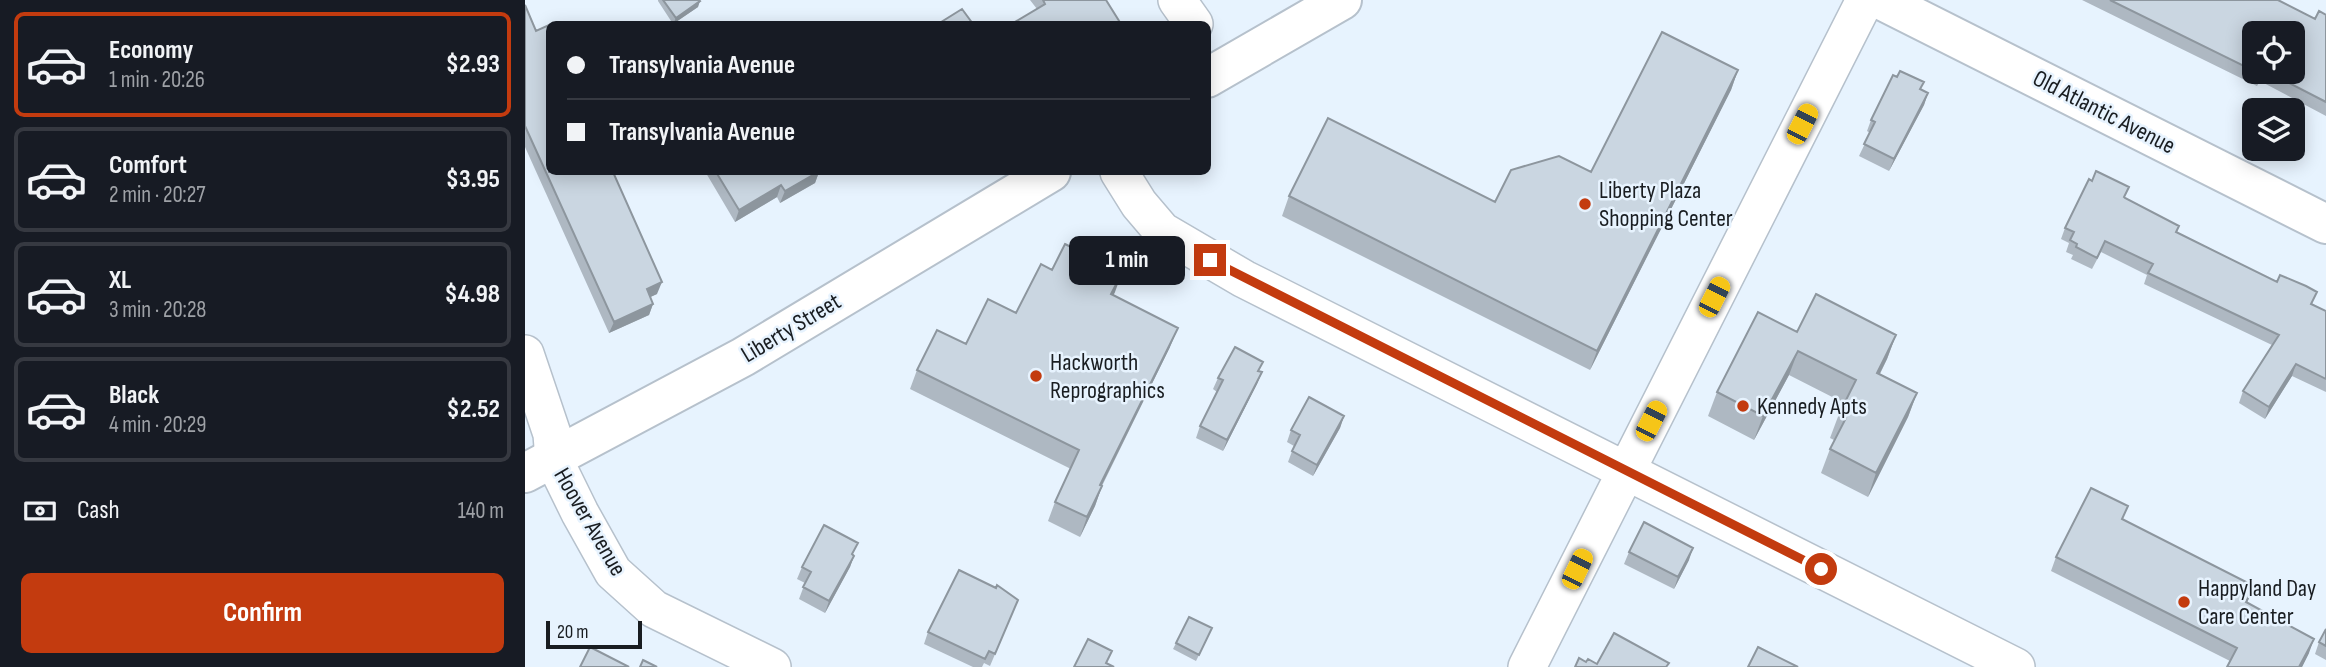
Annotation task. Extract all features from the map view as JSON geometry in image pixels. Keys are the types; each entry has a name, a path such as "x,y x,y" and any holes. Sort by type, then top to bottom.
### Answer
{"main road":[{"path":"1213,64 1342,0"},
{"name":"Old Atlantic Avenue","path":"1881,0 2326,224"},
{"name":"Liberty Street","path":"539,466 743,357 1047,175"}],"street":[{"path":"1177,0 1191,21"},
{"path":"1528,667 1865,0"},
{"path":"1121,175 1139,204 1162,231 1256,285 2016,667"},
{"name":"Hoover Avenue","path":"525,354 552,434 539,466 580,513 613,572 654,609 772,667"}],"building":[{"path":"663,0 699,0 700,1 676,18"},
{"path":"1043,0 1106,0 1119,21 1017,21 1045,4"},
{"path":"2110,0 2278,0 2315,19 2319,11 2326,15 2326,102 2291,84 2305,84 2305,21 2242,21 2242,65"},
{"path":"525,5 536,31 546,26 546,172 525,126"},
{"path":"962,9 971,21 943,21"},
{"name":"Liberty Plaza Shopping Center","path":"1662,32 1738,70 1597,351 1289,196 1328,118 1495,202 1511,170 1559,156 1591,172"},
{"path":"1900,71 1924,82 1920,89 1928,93 1894,159 1864,144 1875,122 1871,120 1893,75 1897,77"},
{"path":"2096,171 2129,187 2125,198 2179,226 2176,232 2277,282 2280,275 2317,292 2311,304 2326,311 2326,379 2296,364 2269,407 2243,391 2279,335 2148,273 2153,264 2105,241 2097,258 2076,247 2077,244 2070,240 2074,232 2065,228 2089,179 2092,181"},
{"path":"547,175 614,175 662,282 647,289 653,304 614,322"},
{"path":"718,175 813,175 785,191 781,185 739,210"},
{"name":"Hackworth Reprographics","path":"1065,244 1122,273 1111,294 1178,328 1100,485 1102,486 1087,517 1055,502 1079,450 917,370 937,330 966,344 988,299 1016,313 1041,264 1052,270"},
{"name":"Kennedy Apts","path":"1816,294 1896,335 1877,373 1917,393 1876,473 1830,449 1846,418 1839,414 1856,380 1798,351 1763,416 1717,392 1758,312 1797,332"},
{"path":"1235,347 1263,362 1258,371 1262,372 1227,440 1200,426 1223,380 1218,378"},
{"path":"1309,397 1344,416 1317,465 1292,451 1300,435 1291,430"},
{"path":"2091,488 2128,506 2122,519 2254,586 2246,602 2314,639 2299,667 2227,667 2237,648 2056,557"},
{"path":"1644,522 1693,548 1678,577 1629,552"},
{"path":"824,525 858,543 852,554 854,556 829,601 803,587 811,572 802,567"},
{"path":"959,570 996,588 997,585 1018,600 995,654 989,651 985,659 928,632"},
{"path":"1189,617 1212,628 1199,655 1176,643"},
{"path":"2326,629 2326,646 2319,642"},
{"path":"1614,633 1669,663 1666,667 1575,667 1579,658 1597,664"},
{"path":"1088,639 1112,651 1106,663 1114,667 1074,667"},
{"path":"590,647 629,667 580,667"},
{"path":"1758,647 1798,667 1748,667"},
{"path":"643,660 657,667 640,667"}],"place":[{"name":"Liberty Plaza Shopping Center","path":"1585,204"},
{"name":"Hackworth Reprographics","path":"1036,376"},
{"name":"Kennedy Apts","path":"1743,406"},
{"name":"Happyland Day Care Center","path":"2184,602"}],"route":[{"path":"1210,260 1821,569"}]}
